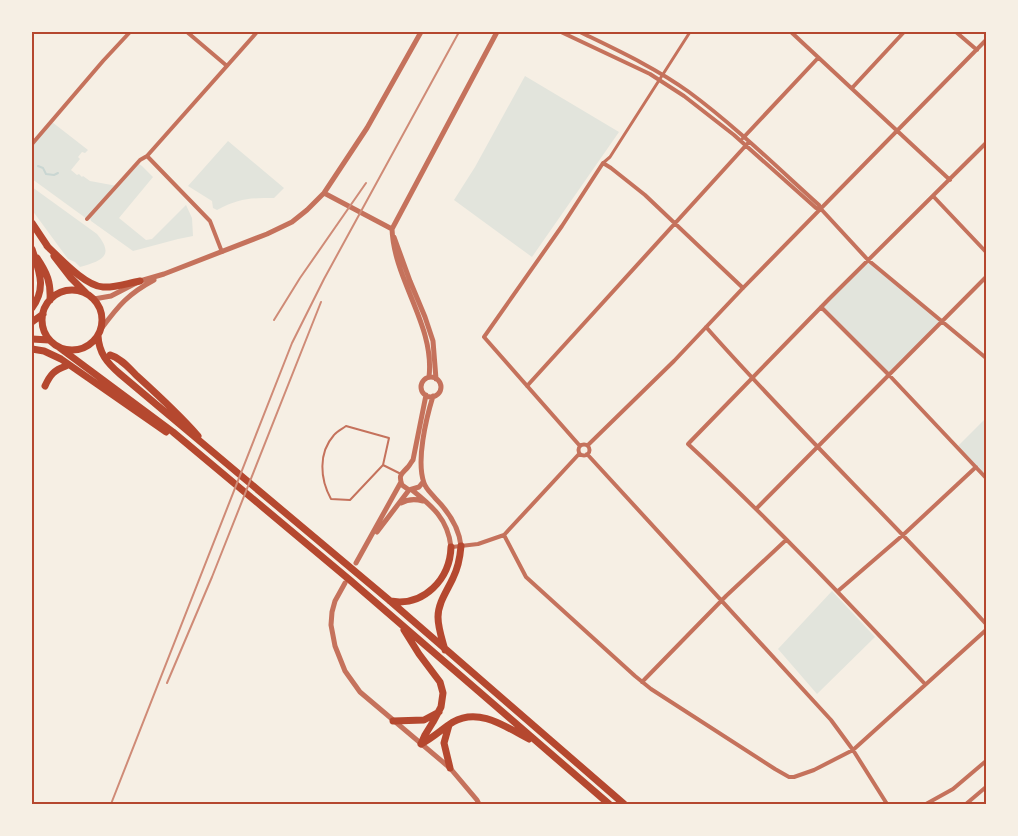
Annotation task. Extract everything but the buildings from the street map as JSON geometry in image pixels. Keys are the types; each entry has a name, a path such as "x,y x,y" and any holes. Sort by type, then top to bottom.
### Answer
{"highway":[{"path":"32,223 71,278 91,297 102,313 101,351 110,365 389,600 624,804"},
{"path":"47,246 96,286 108,287 140,281"},
{"path":"32,249 45,269 50,284 50,300 43,314 42,325 49,340 165,426 400,623 609,804"},
{"path":"32,249 41,284 39,295 32,308"},
{"path":"50,300 61,292 68,291 82,292 91,297"},
{"path":"32,322 43,314"},
{"path":"60,348 77,350 86,347 100,332"},
{"path":"32,339 49,340"},
{"path":"32,349 44,351 61,359 205,460"},
{"path":"110,355 119,359 181,416 209,449"},
{"path":"45,386 52,372 66,366"},
{"path":"445,650 438,623 439,610 457,568 460,546"},
{"path":"389,600 409,601 431,590 447,567 451,547"},
{"path":"400,623 442,687 443,698 439,712 421,744"},
{"path":"393,721 424,720 439,712"},
{"path":"421,744 448,726 472,716 488,718 541,746"},
{"path":"448,726 444,743 450,768"}],"street":[{"path":"32,144 130,32"},
{"path":"187,32 227,66"},
{"path":"87,219 140,160 147,156 257,32"},
{"path":"91,297 101,299 111,296 140,281 267,234 292,222 308,210 324,193 368,128 421,32"},
{"path":"429,377 429,352 416,310 398,267 392,245 392,229 497,32"},
{"path":"561,32 659,80 742,139 749,141 819,205 820,209 868,260 987,358"},
{"path":"580,32 663,75 689,92 742,139 745,146 813,206 820,209"},
{"path":"580,446 484,337 603,163 610,157 690,32"},
{"path":"790,32 950,180"},
{"path":"852,88 904,32"},
{"path":"956,32 977,50"},
{"path":"587,454 588,446 987,40"},
{"path":"742,139 818,58"},
{"path":"527,386 749,141"},
{"path":"925,684 838,591 688,444 821,307 987,143"},
{"path":"147,156 203,212 210,221 222,252"},
{"path":"603,163 634,185 743,288"},
{"path":"324,193 392,229 433,341 436,379 440,384 440,390 436,395 429,396 422,391 421,384 424,380 429,377 436,379"},
{"path":"933,196 987,252"},
{"path":"100,332 119,306 133,292 164,274"},
{"path":"756,509 987,278"},
{"path":"821,307 987,478"},
{"path":"706,327 752,379 987,624"},
{"path":"357,562 401,483 401,474 413,460 429,396"},
{"path":"429,396 420,462 423,482 455,524 460,546"},
{"path":"580,446 584,444 588,446"},
{"path":"401,483 428,503 445,523 451,547 478,544 504,535 579,454 580,446"},
{"path":"579,454 587,454"},
{"path":"587,454 831,720 887,804"},
{"path":"838,591 976,467"},
{"path":"408,468 415,468 421,472"},
{"path":"363,550 397,505 411,490 419,488 423,482"},
{"path":"397,505 412,499 428,503"},
{"path":"504,535 526,577 642,682 789,777 814,770 853,750 987,630"},
{"path":"642,682 721,600 786,540"},
{"path":"345,583 335,601 331,625 337,652 351,682 393,721 450,768 479,804"},
{"path":"926,804 954,789 987,761"},
{"path":"966,804 987,787"}],"lane":[{"path":"346,426 389,438 383,465 350,500 331,499 324,488 322,468 324,451 334,434 346,426"},
{"path":"383,465 401,474"}],"shaded area":[{"path":"525,76 619,132 532,257 454,200 475,167"},
{"path":"52,122 88,150 85,153 82,152 78,157 80,159 71,170 90,181 117,186 87,219 32,179 32,144"},
{"path":"228,141 284,188 274,198 245,200 217,210 213,208 212,201 188,186"},
{"path":"139,164 153,177 119,218 146,240 152,239 186,205 192,218 193,236 133,251 91,221 90,218"},
{"path":"32,187 97,234 105,248 103,257 94,263 80,267 68,259 32,210"},
{"path":"868,260 943,321 889,375 821,307"},
{"path":"986,418 986,478 957,447"},
{"path":"832,591 875,637 817,694 778,649"}],"waterway":[{"path":"38,166 43,168 46,174 58,173"}],"railway":[{"path":"111,804 292,343 324,279 459,32"},
{"path":"274,320 300,278 366,183"},
{"path":"167,683 212,577 321,302"}]}
